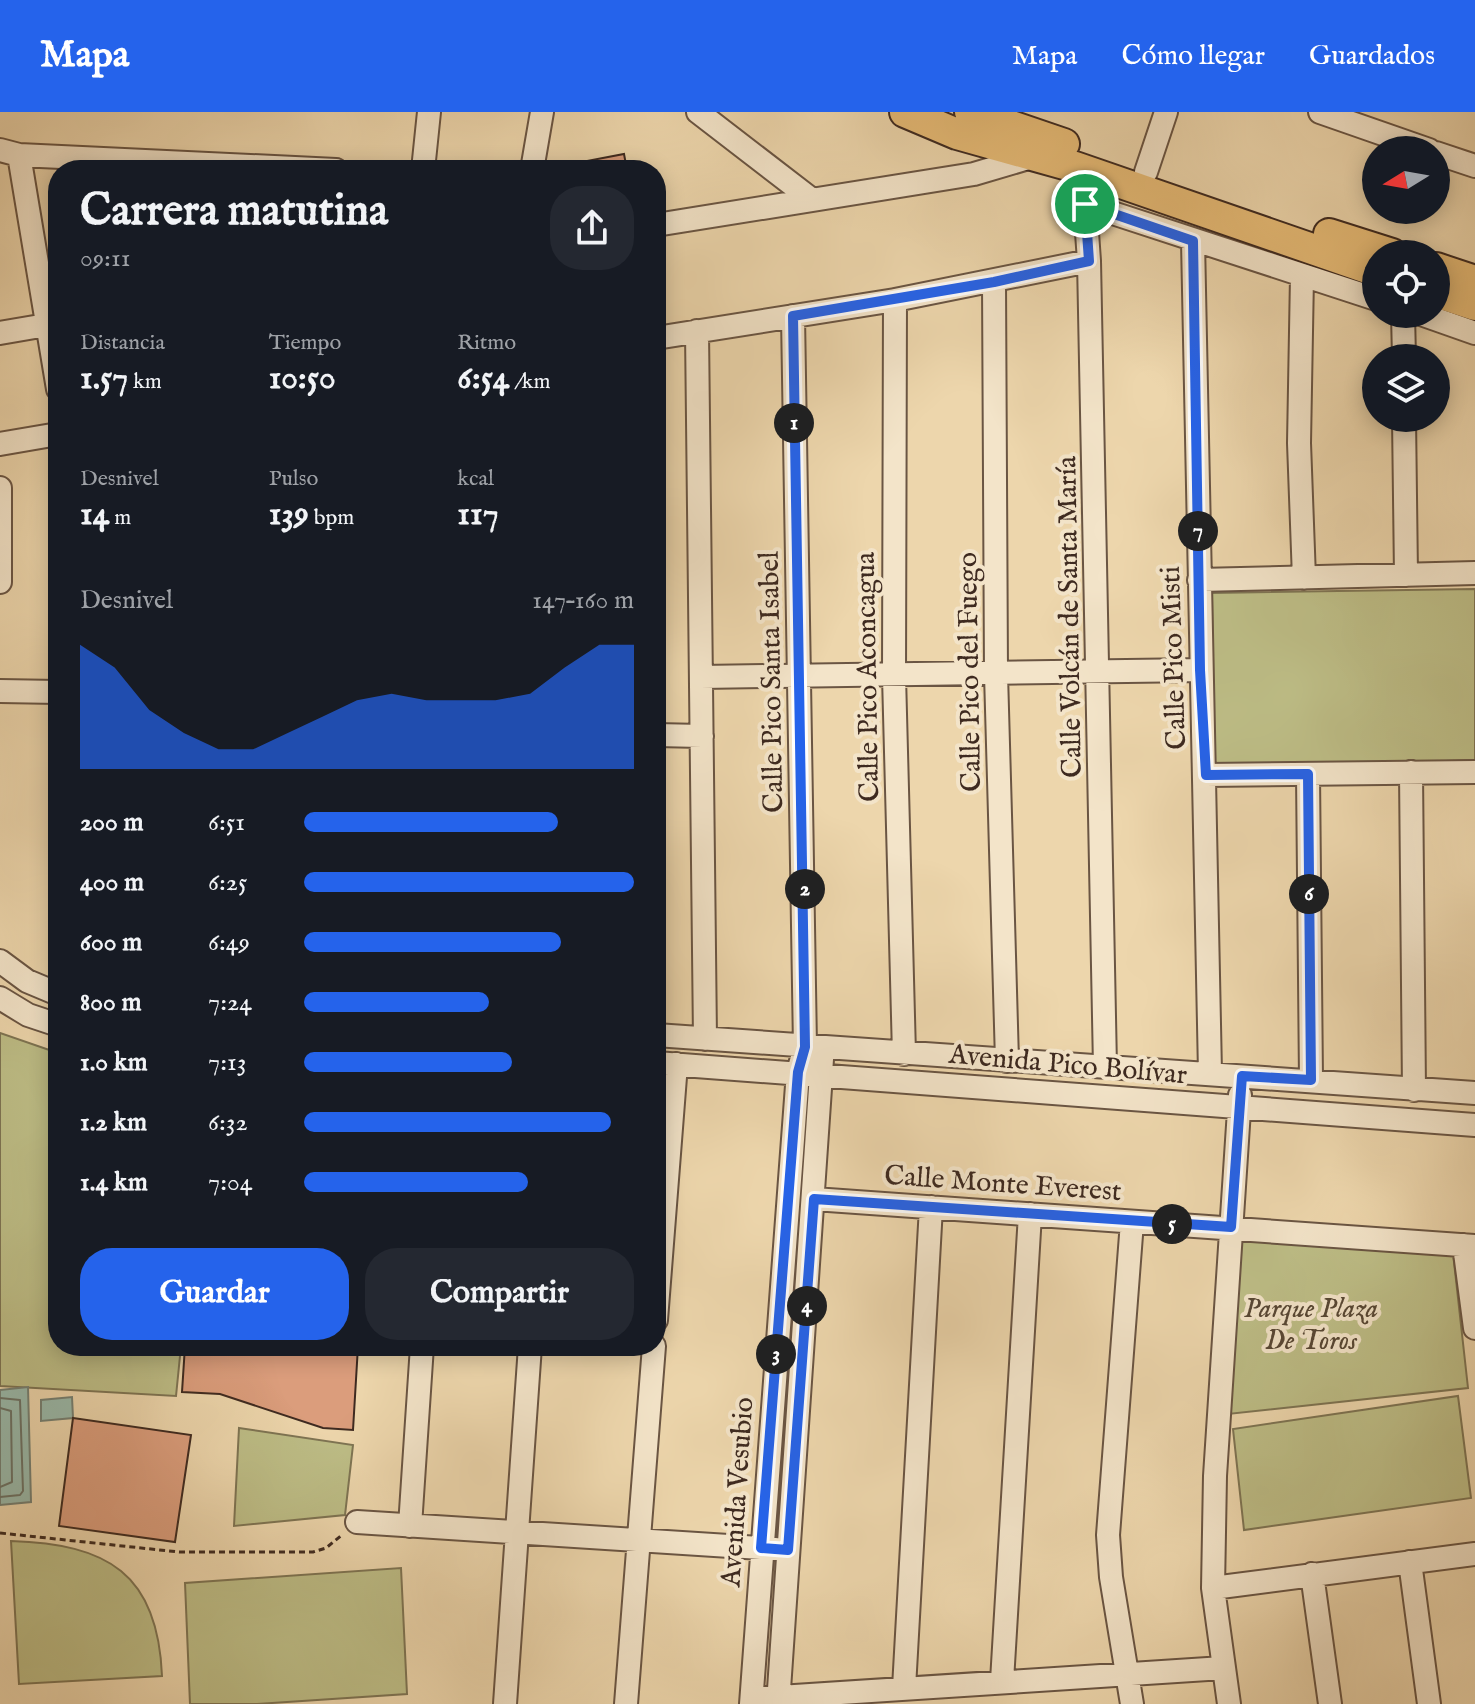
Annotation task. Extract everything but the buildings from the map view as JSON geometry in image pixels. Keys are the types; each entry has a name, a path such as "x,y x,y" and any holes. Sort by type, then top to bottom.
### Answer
{"main road":[{"path":"905,112 957,134 1075,167 1362,266"},
{"path":"970,112 1362,244"},
{"path":"1450,273 1475,281"},
{"path":"1450,297 1475,305"}],"street":[{"path":"424,160 429,112"},
{"path":"534,160 542,112"},
{"path":"698,112 811,199"},
{"path":"1146,172 1166,112"},
{"path":"1320,112 1389,136"},
{"path":"48,308 10,153 144,160"},
{"path":"666,223 974,174 1035,156"},
{"path":"1450,158 1475,166"},
{"name":"Calle Volcán de Santa María","path":"1075,167 1085,204 1089,261 1100,671 1105,1067"},
{"path":"1085,204 1362,295"},
{"name":"Calle Pico Misti","path":"1193,241 1210,1073"},
{"path":"666,336 895,300 1089,261"},
{"path":"1302,276 1299,443 1304,578"},
{"name":"Calle Pico del Fuego","path":"994,282 996,674 1007,1061"},
{"name":"Calle Pico Aconcagua","path":"895,300 894,676 904,1054"},
{"name":"Calle Pico Santa Isabel","path":"793,316 800,677 814,1048"},
{"path":"1450,324 1475,333"},
{"path":"0,333 48,325"},
{"path":"697,331 705,1039"},
{"path":"1404,432 1406,575"},
{"path":"0,444 48,436"},
{"path":"0,488 0,582"},
{"path":"1199,580 1475,573"},
{"path":"701,677 1200,670"},
{"path":"0,691 48,692"},
{"path":"666,735 702,736"},
{"path":"1411,772 1414,1090"},
{"path":"1206,775 1475,772"},
{"path":"1308,774 1311,1080"},
{"path":"0,961 27,981 48,990"},
{"path":"0,998 28,1015 48,1022"},
{"name":"Avenida Pico Bolívar","path":"666,1036 1475,1093"},
{"name":"Avenida Vesubio","path":"751,1702 798,1072 814,1048"},
{"name":"Avenida Vesubio","path":"778,1701 822,1073 814,1048"},
{"name":"Avenida Pico Bolívar","path":"666,1064 822,1073 1475,1125"},
{"path":"1229,1704 1213,1588 1215,1476 1242,1076"},
{"name":"Calle Monte Everest","path":"814,1199 1469,1246"},
{"path":"904,1688 931,1207"},
{"path":"1002,1681 1030,1214"},
{"path":"1132,1222 1108,1535 1111,1577 1132,1704"},
{"path":"1469,1246 1475,1328"},
{"path":"410,1526 421,1356"},
{"path":"505,1704 529,1356"},
{"path":"626,1704 653,1356"},
{"path":"357,1522 788,1550"},
{"path":"1213,1588 1475,1554"},
{"path":"1410,1562 1429,1704"},
{"path":"1312,1574 1330,1704"},
{"path":"751,1702 904,1688 1223,1668"}],"path":[{"path":"0,1533 179,1552 313,1552 326,1548 357,1522"}],"green space":[{"path":"1475,589 1475,760 1214,769 1212,593"},
{"path":"0,1033 48,1050 48,1356 180,1356 176,1396 0,1386"},
{"name":"Parque Plaza De Toros","path":"1234,1235 1453,1253 1468,1388 1219,1415"},
{"path":"1458,1396 1471,1498 1244,1530 1233,1429"},
{"path":"239,1428 353,1445 345,1515 234,1526"},
{"path":"11,1541 75,1549 100,1558 121,1571 138,1589 150,1612 158,1641 162,1676 19,1684"},
{"path":"401,1568 407,1694 257,1704 190,1704 185,1583"}],"water":[{"path":"28,1387 31,1502 0,1505 0,1390"},
{"path":"72,1397 73,1418 41,1421 41,1400"}],"route":[{"path":"1085,204 1193,241 1200,670 1206,775 1308,774 1311,1080 1242,1076 1231,1227 814,1199 788,1550 761,1548 798,1072 805,1047 805,866 793,316 994,282 1089,261 1085,204"}]}
